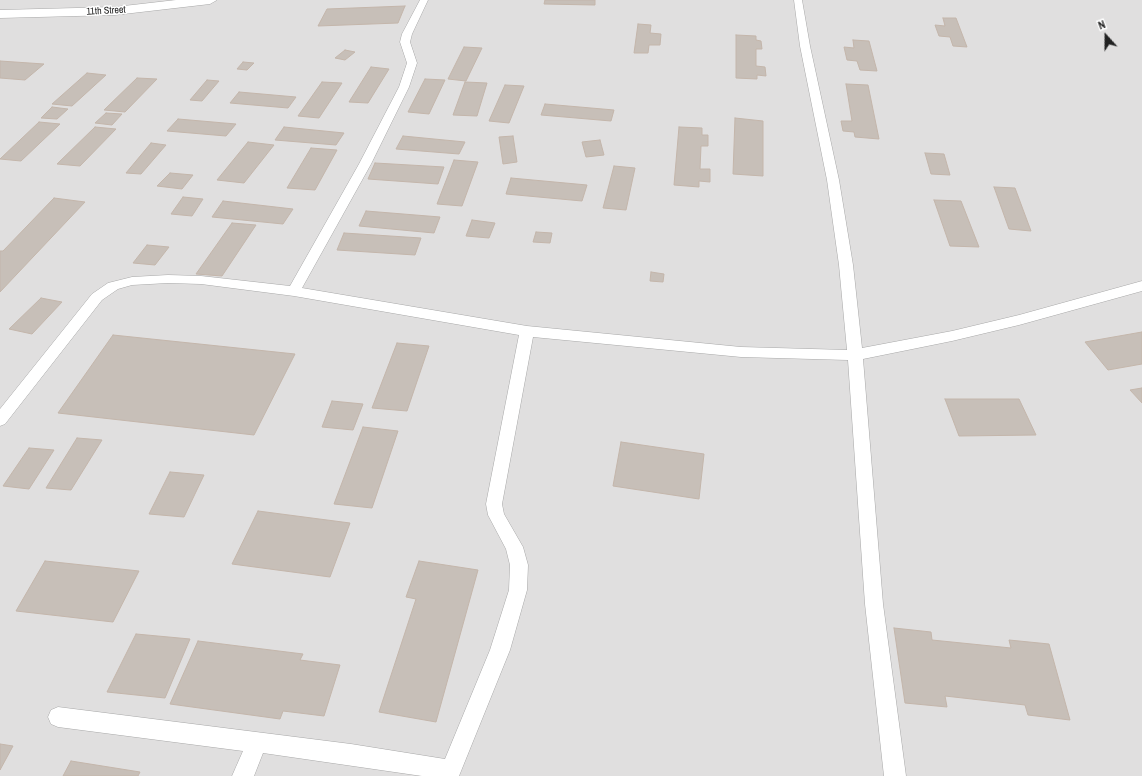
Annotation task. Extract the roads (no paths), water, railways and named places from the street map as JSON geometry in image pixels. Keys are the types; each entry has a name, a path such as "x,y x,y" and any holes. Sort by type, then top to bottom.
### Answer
{"street":[{"name":"11th Street","path":"0,14 116,11 210,0"},
{"path":"0,6 21,1"}],"lane":[{"path":"294,291 365,164 404,87 412,63 405,42 407,34 424,0"},
{"path":"798,0 805,46 833,180 846,265 855,355 874,604 895,776"},
{"path":"0,420 97,298 113,286 132,280 201,280 294,291 527,331 741,352 811,355 855,355 952,336 1019,320 1090,299 1142,286"},
{"path":"58,717 351,754 449,773 500,650 518,590 519,566 514,547 496,515 494,504 527,331"},
{"path":"243,776 257,743"}]}
